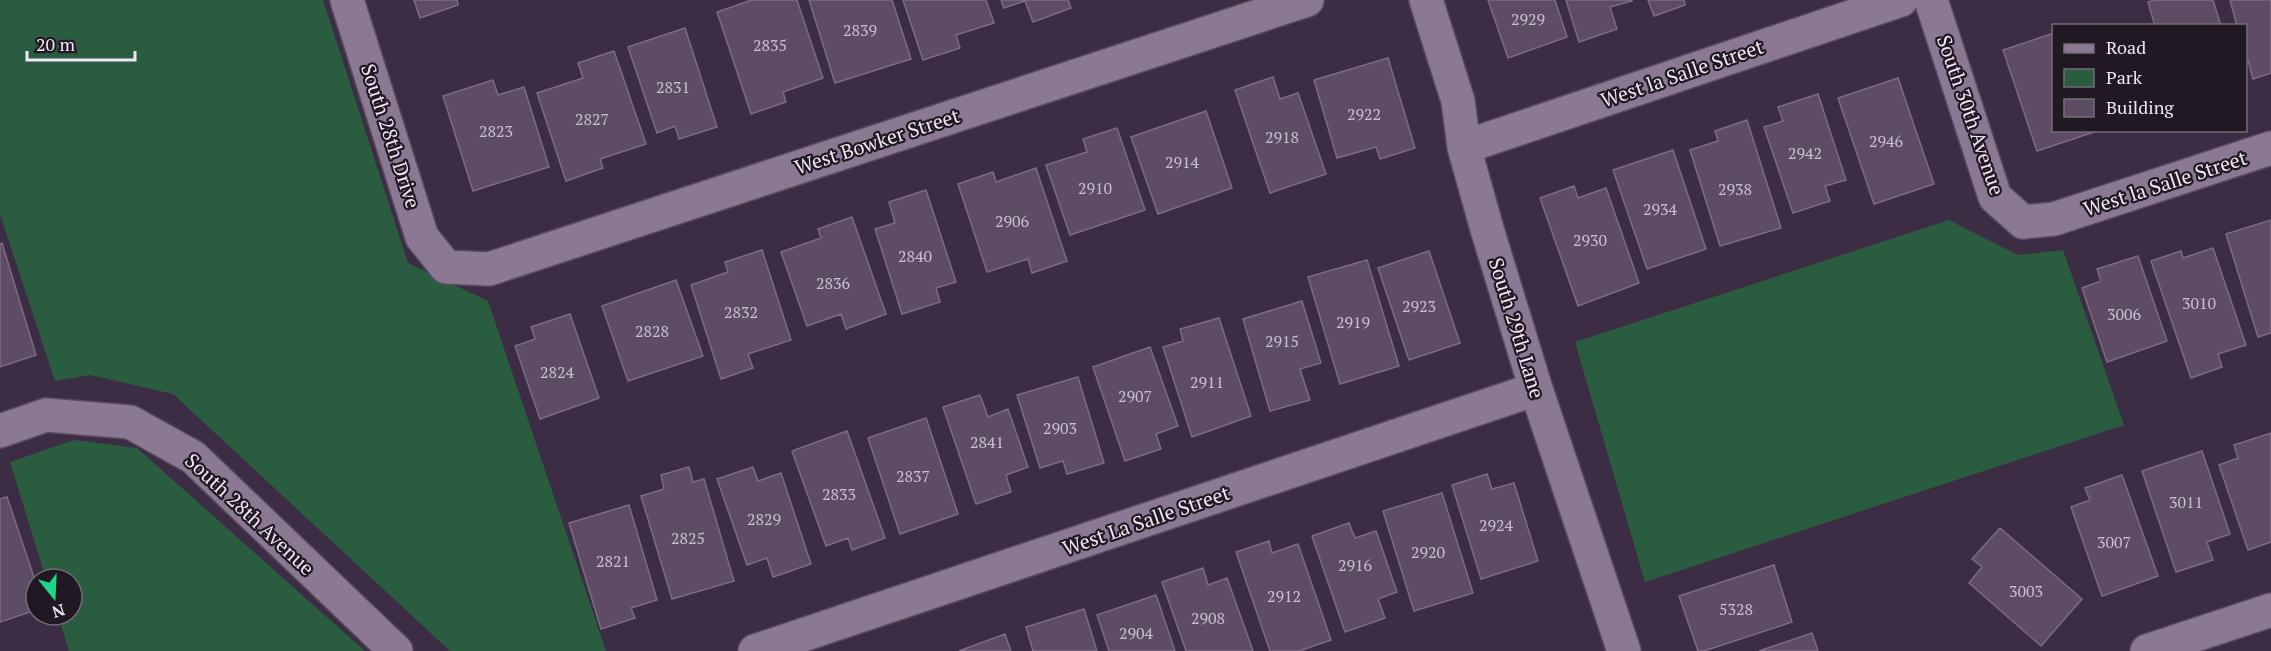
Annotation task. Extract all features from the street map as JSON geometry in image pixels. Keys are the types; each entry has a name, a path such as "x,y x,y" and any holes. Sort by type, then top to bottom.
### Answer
{"street":[{"name":"South 28th Drive","path":"347,0 422,237 446,267"},
{"name":"West Bowker Street","path":"446,267 489,269 1306,0"},
{"name":"South 29th Lane","path":"1426,0 1458,101 1464,147 1536,389 1624,651"},
{"name":"West la Salle Street","path":"1464,147 1901,0"},
{"name":"South 30th Avenue","path":"1931,0 1995,197 2023,222"},
{"name":"West la Salle Street","path":"2023,222 2054,219 2271,148"},
{"name":"West La Salle Street","path":"755,651 1536,389"},
{"name":"South 28th Avenue","path":"0,431 46,415 130,422 193,457 396,651"},
{"path":"2147,651 2271,610"}],"green space":[{"path":"0,0 323,0 408,263 488,301 606,651 450,651 173,394 90,375 55,381 0,214"},
{"path":"1949,220 2018,255 2063,250 2124,425 1645,582 1575,342"},
{"path":"74,440 137,448 365,651 69,651 62,627 84,627 84,567 42,567 10,462"}],"building":[{"path":"414,0 457,0 458,5 420,18"},
{"path":"752,0 797,0 823,78 783,92 786,102 751,114 717,12"},
{"path":"809,0 892,0 911,59 835,83"},
{"path":"903,0 986,0 994,23 956,35 960,48 923,60"},
{"path":"1001,0 1068,0 1071,8 1033,22 1025,1 1004,8"},
{"path":"1488,0 1555,0 1567,37 1508,58"},
{"path":"1566,0 1632,1 1610,7 1617,29 1579,42"},
{"path":"1648,0 1684,0 1685,5 1654,16"},
{"path":"2213,0 2220,24 2154,24 2148,2"},
{"path":"2230,0 2271,0 2271,73 2253,79 2247,57 2247,24 2236,24"},
{"path":"685,28 717,127 679,139 675,126 657,133 628,47"},
{"path":"2052,34 2052,132 2094,132 2037,151 2003,50"},
{"path":"614,51 646,144 600,159 603,168 566,181 537,93 583,78 578,63"},
{"path":"1388,58 1415,148 1380,159 1376,147 1337,158 1314,80"},
{"path":"1273,77 1280,99 1298,93 1326,174 1270,193 1235,90"},
{"path":"1898,78 1934,184 1874,204 1838,98"},
{"path":"493,80 498,95 524,87 549,167 473,191 443,96"},
{"path":"1818,94 1846,180 1825,186 1830,201 1793,213 1764,127 1783,121 1778,107"},
{"path":"1206,111 1232,188 1158,214 1131,137"},
{"path":"1747,120 1781,228 1720,246 1690,150 1718,141 1715,131"},
{"path":"1117,128 1145,210 1070,235 1046,165 1087,152 1083,139"},
{"path":"1673,150 1706,249 1647,269 1613,170"},
{"path":"1036,168 1067,261 1032,273 1028,259 987,272 958,184 993,172 996,182"},
{"path":"1574,186 1578,198 1606,188 1639,283 1578,306 1540,198"},
{"path":"926,190 956,282 936,288 940,302 902,314 875,229 895,223 889,202"},
{"path":"852,217 886,314 846,329 841,314 807,326 781,252 821,238 818,229"},
{"path":"2271,220 2271,333 2258,337 2226,234"},
{"path":"2,243 36,355 0,367 0,244"},
{"path":"2213,248 2246,345 2218,354 2222,367 2191,378 2151,261 2181,251 2183,258"},
{"path":"762,250 791,340 748,354 753,368 721,379 691,285 728,272 725,262"},
{"path":"1429,251 1460,343 1409,360 1378,268"},
{"path":"2138,256 2167,341 2107,362 2082,288 2101,281 2097,269"},
{"path":"1367,260 1399,366 1340,384 1308,277"},
{"path":"676,280 703,356 628,381 602,306"},
{"path":"1302,301 1321,363 1300,369 1310,400 1270,411 1243,319"},
{"path":"570,314 599,398 540,419 515,346 535,339 531,327"},
{"path":"1219,318 1251,416 1192,437 1163,347 1183,341 1180,329"},
{"path":"1150,347 1178,426 1156,434 1161,449 1125,461 1093,367"},
{"path":"1078,377 1104,463 1067,474 1063,461 1040,468 1017,395"},
{"path":"980,395 988,417 1008,409 1028,467 1006,475 1011,492 976,504 943,407"},
{"path":"926,418 958,514 900,534 868,438"},
{"path":"847,431 885,538 852,550 848,538 826,546 792,451"},
{"path":"2271,433 2271,542 2248,550 2219,465 2238,458 2234,445"},
{"path":"2202,451 2230,534 2207,542 2213,560 2176,572 2142,471"},
{"path":"689,467 693,482 704,479 734,581 672,599 641,496 664,489 661,475"},
{"path":"753,467 758,481 781,473 811,564 773,577 767,558 747,565 717,479"},
{"path":"1487,474 1492,489 1514,483 1538,561 1481,579 1452,485"},
{"path":"2122,475 2158,576 2102,596 2071,507 2090,500 2085,488"},
{"path":"1442,493 1473,593 1414,611 1383,511"},
{"path":"7,497 31,567 24,567 24,614 0,622 0,499"},
{"path":"629,505 657,600 631,608 635,618 601,629 569,523"},
{"path":"1349,523 1355,538 1376,531 1397,592 1378,599 1385,618 1345,632 1312,536"},
{"path":"2000,528 2082,599 2041,646 1969,583 1982,567 1972,559"},
{"path":"1269,541 1272,553 1298,544 1331,640 1299,651 1270,651 1236,552"},
{"path":"1774,565 1792,622 1698,651 1679,596"},
{"path":"1203,568 1208,585 1227,578 1253,651 1186,651 1162,582"},
{"path":"1156,595 1175,651 1109,651 1097,615"},
{"path":"1084,609 1097,651 1033,651 1026,627"},
{"path":"1812,633 1818,651 1759,651"},
{"path":"1005,634 1011,651 959,651"}]}
